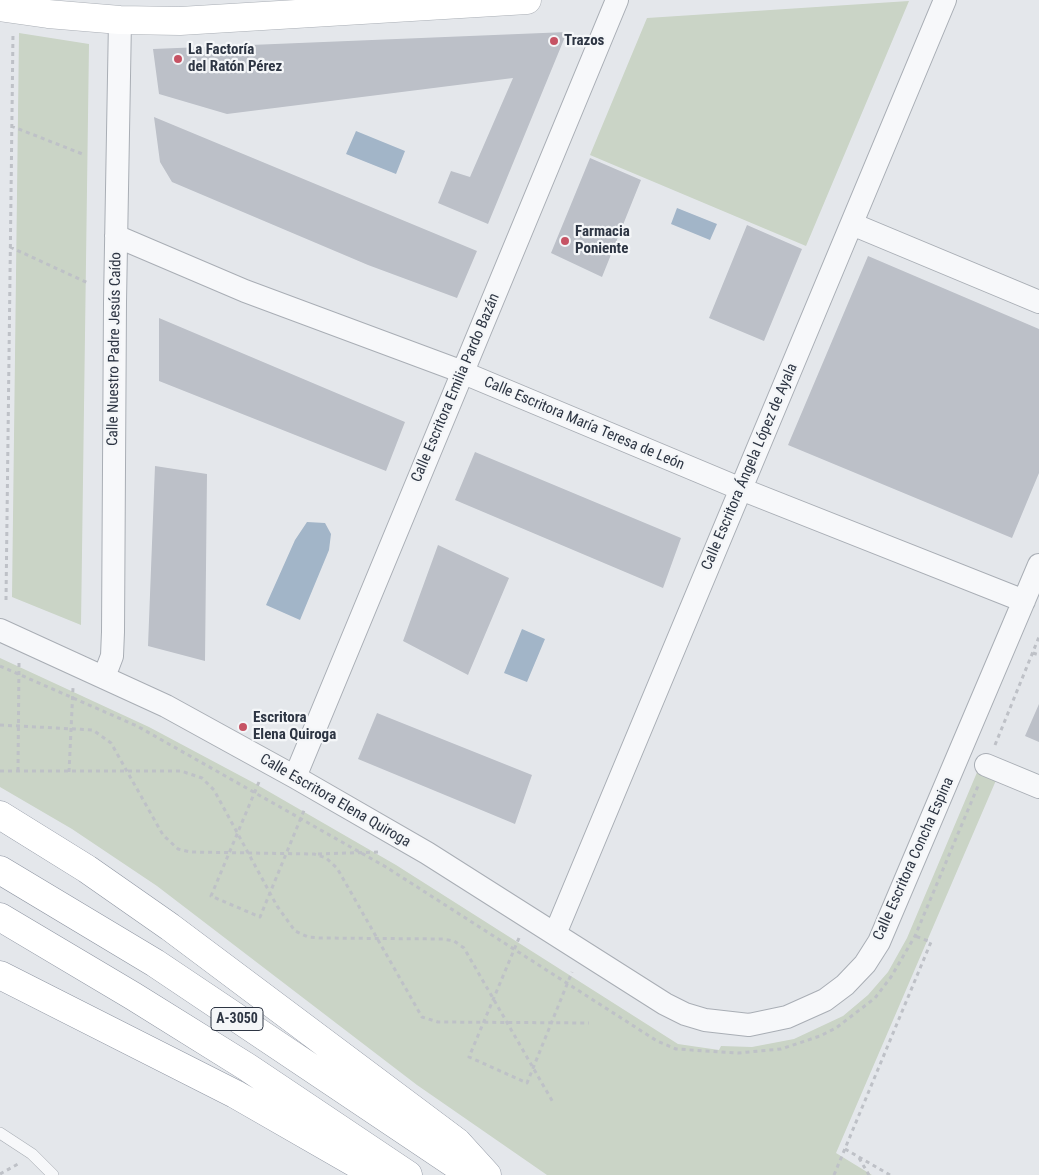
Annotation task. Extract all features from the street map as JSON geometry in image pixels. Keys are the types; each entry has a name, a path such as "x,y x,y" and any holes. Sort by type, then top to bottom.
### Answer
{"main road":[{"path":"7,17 48,14 120,20 180,21 527,0"},
{"path":"0,815 87,869 177,932 457,1142 487,1175"},
{"name":"A-3050","path":"0,870 155,963 471,1175"},
{"name":"A-3050","path":"0,917 247,1067 408,1175"},
{"path":"0,975 235,1094 376,1175"}],"street":[{"name":"Calle Escritora Emilia Pardo Bazán","path":"295,777 617,0"},
{"name":"Calle Escritora Ángela López de Ayala","path":"555,934 945,0"},
{"name":"Calle Nuestro Padre Jesús Caído","path":"104,677 112,656 113,632 116,236 120,20"},
{"path":"852,224 1039,302"},
{"name":"Calle Escritora María Teresa de León","path":"116,236 245,291 463,373 1028,608"},
{"name":"Calle Escritora Concha Espina","path":"555,934 664,1004 685,1014 705,1020 742,1024 768,1022 806,1010 845,985 865,964 879,942 1028,608 1039,565"},
{"name":"Calle Escritora Elena Quiroga","path":"0,630 166,706 419,848 555,934"},
{"path":"986,765 1039,787"}],"lane":[{"path":"0,1133 32,1154 53,1175"}],"path":[{"path":"6,600 11,126 7,17"},
{"path":"11,126 85,155"},
{"path":"10,247 88,283"},
{"path":"1033,653 1039,655"},
{"path":"18,772 19,661"},
{"path":"69,772 73,686"},
{"path":"0,725 93,730 111,743 169,842 178,848 190,852 286,854 382,852"},
{"path":"0,771 181,772 202,778 214,790 287,923 301,934 320,938 443,938 454,941 464,948 554,1104"},
{"path":"260,781 210,896 260,917 305,808"},
{"path":"314,854 326,858 337,868 422,1017 438,1022 589,1023"},
{"path":"834,1175 931,942 915,936"},
{"path":"519,938 469,1056 527,1083 572,972"},
{"path":"845,1149 890,1175"},
{"path":"858,1156 869,1175"}],"green space":[{"path":"909,1 806,246 590,155 647,18"},
{"path":"19,33 89,44 81,625 12,597"},
{"path":"0,658 149,727 254,783 396,865 678,1044 719,1050 721,1046 752,1047 794,1039 843,1016 868,995 888,972 907,938 978,770 997,778 836,1153 872,1175 547,1175 417,1085 157,886 72,829 0,787"}],"water":[{"path":"356,131 405,151 396,174 346,154"},
{"path":"677,208 717,224 710,240 671,224"},
{"path":"307,522 325,523 331,534 329,550 300,620 266,605 295,540"},
{"path":"522,629 545,639 527,682 504,673"}],"building":[{"path":"567,32 488,224 438,203 451,171 470,177 513,78 227,114 159,94 153,49"},
{"path":"154,117 477,251 457,298 368,265 172,182 160,162"},
{"path":"590,158 641,180 602,277 551,253"},
{"path":"747,225 802,249 764,341 709,318"},
{"path":"868,256 1039,329 1039,473 1012,538 788,445"},
{"path":"159,318 405,422 386,471 159,381"},
{"path":"475,452 681,538 663,588 455,500"},
{"path":"155,466 207,474 205,661 148,646"},
{"path":"438,545 509,578 468,675 403,641"},
{"path":"1039,704 1039,742 1025,736"},
{"path":"377,713 532,775 515,824 358,759"}],"place":[{"name":"Trazos","path":"554,41"},
{"name":"La Factoría del Ratón Pérez","path":"178,59"},
{"name":"Farmacia Poniente","path":"565,241"},
{"name":"Escritora Elena Quiroga","path":"243,727"}]}
